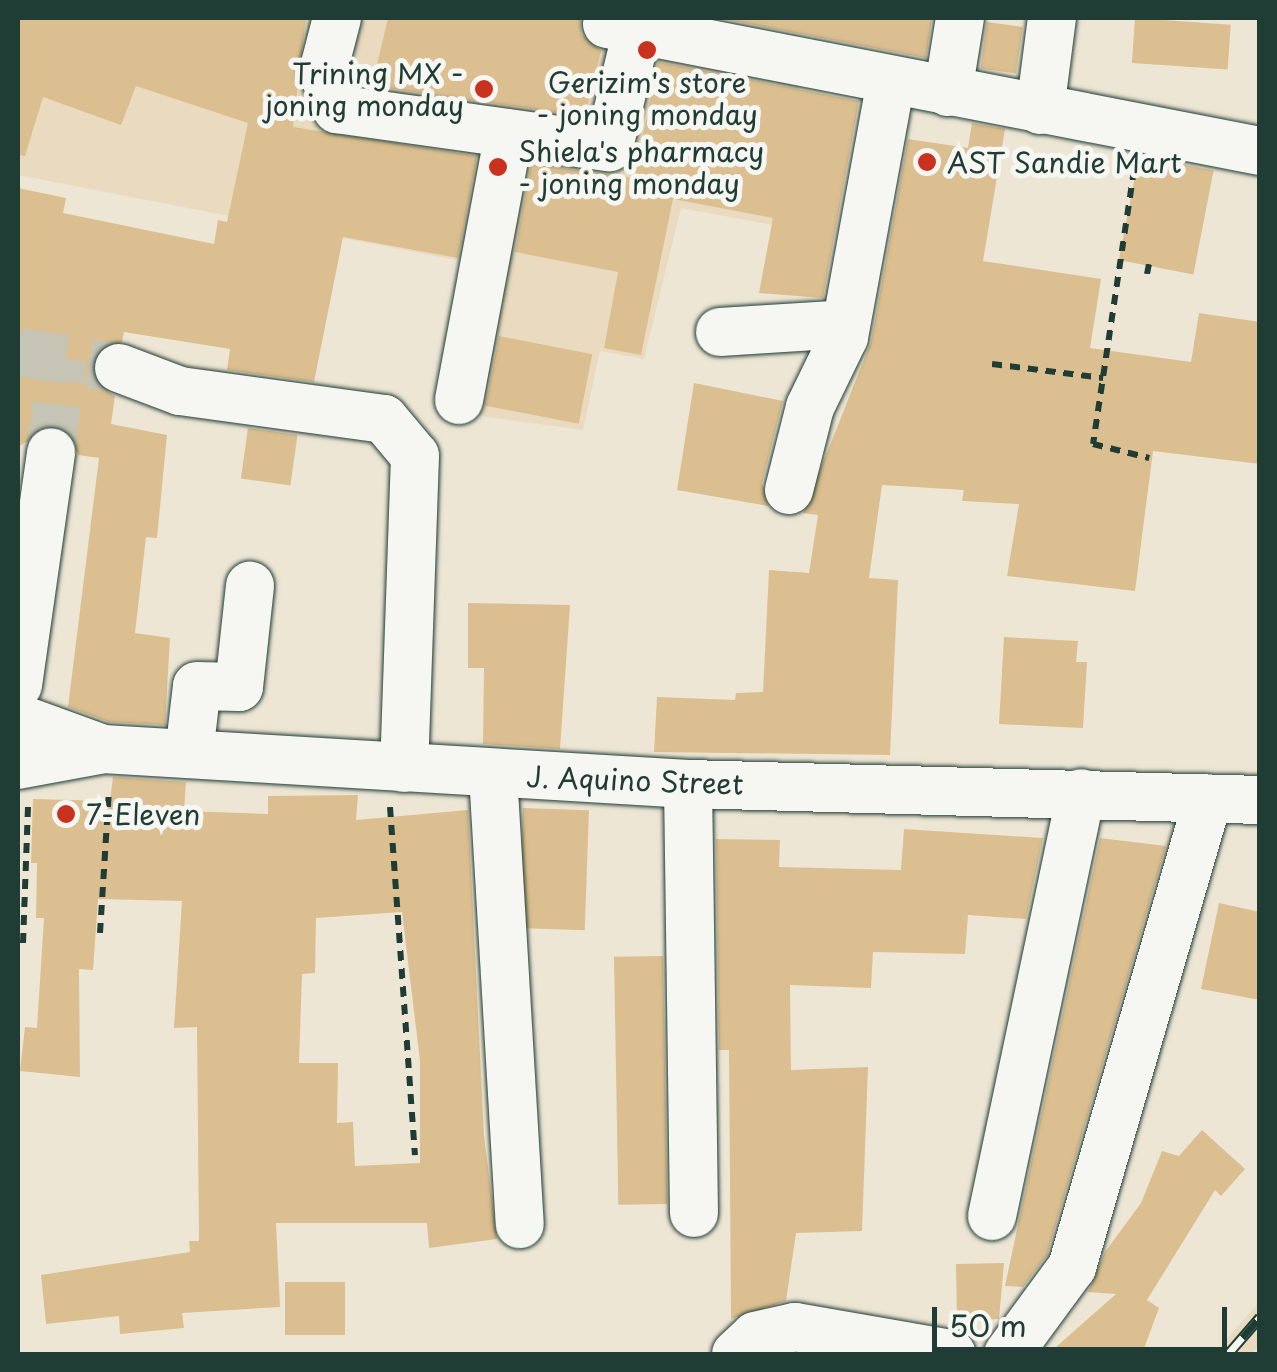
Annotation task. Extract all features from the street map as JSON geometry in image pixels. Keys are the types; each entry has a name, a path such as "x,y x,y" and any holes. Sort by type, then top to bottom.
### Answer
{"street":[{"path":"337,18 323,72 336,109 509,134 609,146 628,24 948,92 1260,151"},
{"path":"948,92 960,18"},
{"path":"1040,110 1052,18"},
{"path":"789,490 810,407 846,324 891,80"},
{"path":"459,400 509,134"},
{"path":"720,332 846,324"},
{"path":"119,368 180,391 384,419 415,456 395,768"},
{"path":"18,684 51,452"},
{"path":"190,754 197,686 239,687 250,586"},
{"name":"J. Aquino Street","path":"18,718 108,749 395,768 688,784 1260,800"},
{"path":"24,764 108,749"},
{"path":"493,774 520,1224"},
{"path":"688,784 694,1213"},
{"path":"992,1216 1081,793"},
{"path":"1008,1354 1072,1267 1208,798"},
{"path":"736,1354 755,1336 795,1327 952,1354"}],"path":[{"path":"1140,129 1094,444 1106,454 1149,458"},
{"path":"992,364 1103,378"},
{"path":"100,933 108,749"},
{"path":"23,943 24,764"},
{"path":"395,768 415,1155"}],"shaded area":[{"path":"18,18 714,18 706,62 801,78 773,225 681,208 644,359 600,351 583,430 444,411 471,263 18,175"},
{"path":"1259,1302 1259,1346 1252,1354 1214,1354"}],"building":[{"path":"18,18 306,18 293,127 477,156 458,258 343,237 314,382 227,370 230,349 124,332 122,342 94,357 97,385 115,396 111,424 167,435 157,538 146,537 135,633 170,638 165,725 109,722 68,707 99,458 78,455 69,431 54,425 18,447 18,188 66,198 63,213 214,244 218,220 227,222 248,123 136,86 121,125 43,97 25,156 18,155"},
{"path":"388,18 580,18 581,34 601,51 585,116 372,86"},
{"path":"718,18 932,18 926,58"},
{"path":"1135,18 1231,25 1228,70 1132,63"},
{"path":"987,22 1023,27 1016,74 980,69"},
{"path":"658,62 859,101 823,298 759,293 773,218 673,199 641,355 604,348 618,272 515,252 531,164 634,178"},
{"path":"972,123 1005,129 983,261 1101,279 1090,348 1191,362 1199,313 1260,322 1260,464 1153,451 1135,591 1007,576 1019,504 962,501 964,490 882,485 869,578 898,580 890,755 654,752 657,697 735,700 736,693 763,692 769,570 809,573 818,515 803,513 871,342 908,139 968,148"},
{"path":"1139,156 1214,171 1193,275 1119,260"},
{"path":"499,336 592,354 579,424 485,406"},
{"path":"694,383 783,401 762,483 768,506 677,490"},
{"path":"248,428 298,435 290,485 241,479"},
{"path":"468,603 570,605 560,749 483,744 484,668 468,668"},
{"path":"1004,637 1078,641 1076,662 1087,662 1083,728 999,724"},
{"path":"113,777 186,782 184,811 268,814 268,796 358,795 356,820 468,810 484,1136 497,1239 429,1248 427,1223 276,1223 280,1307 182,1313 184,1328 120,1334 119,1316 46,1324 41,1275 190,1252 189,1241 199,1241 197,1027 174,1028 182,901 98,899 93,970 79,969 80,1077 20,1071 25,1027 37,1028 44,918 36,918 37,863 31,863 33,799 110,801","holes":["402,912 420,1061 420,1163 355,1166 353,1122 337,1123 338,1063 299,1063 302,974 315,973 316,918"]},
{"path":"523,808 589,810 585,930 519,928"},
{"path":"904,829 1043,838 1026,919 968,915 965,954 873,952 871,988 790,985 791,1070 868,1067 862,1231 796,1233 786,1301 731,1319 729,1050 719,1050 716,839 780,840 779,867 901,870"},
{"path":"1100,838 1166,846 1047,1255 1023,1287 1005,1286"},
{"path":"1219,903 1260,912 1260,1000 1201,989"},
{"path":"663,956 667,1204 618,1205 614,957"},
{"path":"1202,1130 1245,1169 1221,1196 1215,1190 1147,1300 1159,1308 1142,1354 1048,1354 1116,1294 1088,1292 1105,1252 1141,1203 1162,1151 1179,1156"},
{"path":"1004,1263 999,1319 957,1321 956,1264"},
{"path":"285,1282 345,1282 345,1335 285,1335"}],"tunnel":[{"path":"18,352 119,368"},
{"path":"51,452 62,359"}],"railway":[{"path":"1228,1354 1260,1317"}],"place":[{"name":"Gerizim's store - joning monday","path":"647,50"},
{"name":"Trining MX - joning monday","path":"484,89"},
{"name":"AST Sandie Mart","path":"927,162"},
{"name":"Shiela's pharmacy - joning monday","path":"498,167"},
{"name":"7-Eleven","path":"66,814"}]}
